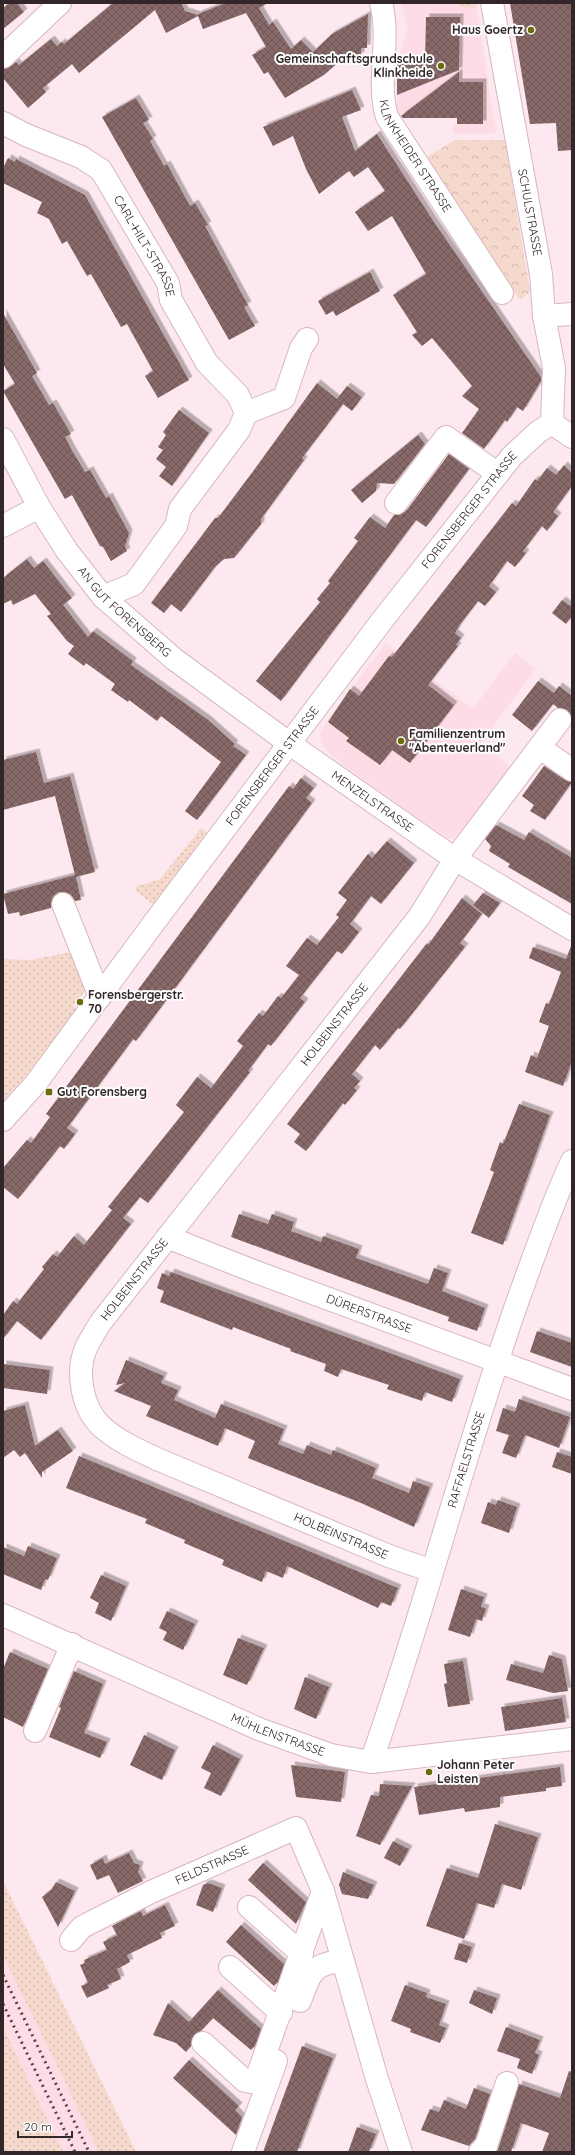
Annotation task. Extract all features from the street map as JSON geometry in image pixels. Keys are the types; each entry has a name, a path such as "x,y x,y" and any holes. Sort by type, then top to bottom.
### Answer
{"street":[{"path":"3,57 60,3"},
{"name":"KLINKHEIDER STRASSE","path":"381,3 385,20 382,100 388,117 502,293"},
{"name":"SCHULSTRASSE","path":"492,3 541,274 544,316 554,368 552,423"},
{"name":"CARL-HILT-STRASSE","path":"3,122 26,135 81,157 101,170 168,283 171,300 207,363 238,396 246,413"},
{"path":"544,316 572,314"},
{"path":"103,598 134,584 176,526 180,509 239,430 246,413 284,398 301,348 307,339"},
{"path":"552,423 572,437"},
{"name":"FORENSBERGER STRASSE","path":"3,1120 36,1083 384,618 522,446 552,423"},
{"path":"396,503 446,437 498,474"},
{"name":"AN GUT FORENSBERG","path":"3,439 39,507 67,550 103,598 174,659 290,744"},
{"path":"3,526 39,507"},
{"path":"455,859 560,720"},
{"name":"MENZELSTRASSE","path":"290,744 455,859 572,929"},
{"path":"540,748 572,770"},
{"name":"HOLBEINSTRASSE","path":"432,1571 389,1556 157,1460 120,1440 101,1426 88,1408 83,1389 82,1365 86,1347 101,1322 167,1236 419,917 455,859"},
{"path":"63,904 100,997"},
{"name":"RAFFAELSTRASSE","path":"371,1762 403,1670 497,1361 554,1198 572,1161"},
{"name":"DÜRERSTRASSE","path":"167,1236 256,1272 572,1389"},
{"name":"MÜHLENSTRASSE","path":"3,1614 259,1729 331,1755 371,1762 572,1740"},
{"path":"35,1731 72,1644"},
{"name":"FELDSTRASSE","path":"71,1940 82,1927 151,1892 296,1828 323,1891 342,1961 401,2152"},
{"path":"203,2043 245,2081 251,2082 258,2074 302,1954 323,1891"},
{"path":"249,1907 302,1954"},
{"path":"243,2152 282,2046 312,1972 325,1962 342,1961"},
{"path":"230,1967 281,2013"},
{"path":"480,2152 486,2146 507,2083"}],"shaded area":[{"name":"Gemeinschaftsgrundschule Klinkheide","path":"401,3 476,3 496,134 453,134 453,125 457,124 457,118 402,118 397,111 397,63 408,26"},
{"name":"Familienzentrum \"Abenteuerland\"","path":"386,643 473,709 515,653 536,669 480,744 514,769 461,835 456,837 449,839 412,814 346,767 330,754 321,743 320,734 325,724"},
{"path":"3,1955 99,2152 63,2152 3,2027"}],"green space":[{"path":"454,3 476,3 477,8 465,8"},
{"path":"455,140 505,140 530,292 520,300 444,195 422,160"},
{"path":"201,828 208,833 154,905 137,892 135,887 160,879"},
{"path":"71,952 85,991 73,1006 77,1009 42,1056 3,1102 3,959 30,960"},
{"path":"3,1881 136,2152 99,2152 3,1955"},
{"path":"3,2027 63,2152 5,2152 3,2148"}],"building":[{"path":"9,3 17,3 24,12 3,29 3,8"},
{"path":"113,3 181,3 185,11 198,15 226,3 268,3 259,8 269,25 273,22 291,49 301,40 313,52 332,34 368,14 367,48 361,48 361,55 346,63 343,58 324,75 285,98 268,72 264,74 252,55 266,47 246,13 203,29 198,16 166,33 155,10 79,73 72,64 43,88 46,92 28,108 3,78 3,69 16,62 19,65 51,39 57,46 62,42 64,44"},
{"path":"510,3 572,3 572,150 558,151 556,123 530,124"},
{"path":"426,17 460,17 459,70 397,95 397,63 425,62"},
{"path":"459,72 459,82 483,82 483,124 457,124 457,118 403,118 401,116"},
{"path":"352,90 361,110 342,117 355,151 377,134 434,222 541,377 541,381 523,411 517,407 507,422 505,420 484,449 462,433 479,409 462,396 472,386 432,338 422,346 412,335 417,332 393,295 426,274 392,216 368,231 355,212 385,191 368,167 354,177 349,171 319,194 306,169 293,136 273,146 263,127"},
{"path":"136,98 149,120 143,123 153,139 150,141 164,166 167,164 190,206 195,203 208,225 205,226 248,305 244,307 255,326 229,340 102,117"},
{"path":"8,158 15,162 16,159 85,195 189,380 158,398 145,376 153,371 127,324 121,327 91,274 87,276 67,241 62,244 49,219 37,213 42,202 3,183 3,168"},
{"path":"370,272 380,291 336,316 333,311 326,315 318,301"},
{"path":"3,313 37,373 32,376 49,405 53,403 71,434 65,437 73,452 85,472 90,470 106,498 109,496 129,533 125,547 127,551 111,561 103,547 100,546 72,495 65,499 3,391 15,384 3,364"},
{"path":"317,383 337,399 347,386 362,397 352,411 343,404 302,458 304,460 261,519 261,524 234,558 224,559 215,567 181,612 171,604 164,613 151,603 215,518 218,518"},
{"path":"179,410 209,433 172,486 159,476 166,467 156,459 163,450 158,447 166,435 163,432"},
{"path":"418,435 425,444 394,484 377,483 376,491 362,503 351,490"},
{"path":"449,454 469,469 426,527 416,520 281,701 256,681 320,602 317,599 330,583 328,581 358,541 354,538 370,517 385,528 394,515 400,515 406,511"},
{"path":"564,465 572,473 572,486 553,512 558,516 547,531 542,526 523,551 526,553 515,567 507,561 489,586 496,592 485,606 478,601 459,626 455,633 461,638 456,645 458,646 428,685 454,705 410,763 392,750 380,765 346,741 349,738 328,722 350,689 359,696 389,656 392,657 512,503 516,506 535,479 537,481 547,468 556,475"},
{"path":"27,559 34,568 43,561 72,598 63,605 88,637 93,631 133,661 131,665 207,719 235,744 233,746 246,755 197,820 185,811 221,762 161,716 157,721 129,700 128,702 111,690 115,684 86,663 84,666 68,654 74,646 67,641 47,616 51,614 35,594 13,605 11,600 3,604 3,578"},
{"path":"562,600 572,607 572,616 566,624 552,613"},
{"path":"538,681 554,693 559,686 572,696 572,718 567,710 558,708 553,704 532,731 512,715"},
{"path":"36,752 44,783 70,776 95,872 76,877 81,900 75,901 70,894 59,892 53,897 51,908 20,916 19,912 8,914 3,894 75,875 55,796 3,810 3,760"},
{"path":"544,766 565,780 572,782 545,820 530,811 534,805 522,796"},
{"path":"301,778 314,788 306,798 312,803 136,1041 133,1039 67,1128 75,1134 64,1149 60,1146 18,1199 3,1187 3,1168 27,1140 31,1143 50,1117 46,1114 289,786 293,789"},
{"path":"496,825 524,840 529,832 572,858 572,904 508,867 510,864 489,851 491,846 485,839"},
{"path":"387,841 414,863 381,904 371,896 350,924 359,932 342,954 337,951 300,998 305,1002 271,1046 268,1044 248,1071 250,1072 148,1203 140,1197 123,1218 131,1224 41,1340 17,1321 3,1339 3,1315 13,1301 17,1304 44,1269 42,1267 53,1254 57,1257 74,1236 84,1245 112,1210 108,1207 184,1112 176,1105 197,1077 211,1088 243,1046 237,1041 259,1013 263,1016 278,996 281,998 299,975 286,966 307,938 317,945 339,917 336,915 347,900 338,893 368,854 372,858"},
{"path":"483,893 500,903 489,918 473,905"},
{"path":"462,898 482,914 460,943 465,947 400,1029 398,1028 380,1050 375,1045 352,1074 360,1081 354,1088 357,1090 345,1105 343,1103 306,1151 294,1142 300,1134 287,1124 427,943 428,945"},
{"path":"571,946 572,1061 563,1086 525,1072 531,1055 537,1058 549,1026 539,1022 546,1003 549,1004 561,972 529,958 533,947 566,959"},
{"path":"519,1104 550,1115 503,1245 471,1233 494,1172 490,1170 500,1142 503,1144"},
{"path":"239,1214 268,1224 272,1214 294,1222 291,1231 321,1242 323,1236 359,1249 356,1258 428,1284 434,1268 448,1273 442,1291 485,1308 477,1331 448,1321 449,1317 231,1237"},
{"path":"171,1272 460,1379 452,1402 425,1392 422,1401 387,1389 389,1385 341,1369 338,1377 324,1371 326,1364 290,1351 291,1349 233,1327 232,1330 160,1302 164,1291 157,1288 162,1273 169,1276"},
{"path":"537,1331 572,1343 572,1367 530,1352"},
{"path":"126,1360 164,1376 161,1383 178,1390 174,1400 215,1418 221,1404 284,1429 278,1444 303,1454 307,1445 331,1455 333,1450 376,1468 372,1478 409,1493 413,1481 430,1487 414,1527 361,1503 248,1458 255,1441 225,1428 218,1446 146,1416 151,1406 114,1391 125,1383 116,1385"},
{"path":"3,1364 50,1370 47,1394 3,1388"},
{"path":"519,1399 570,1417 559,1448 525,1435 516,1458 502,1453 509,1435 496,1431 503,1408 515,1412"},
{"path":"25,1405 35,1446 58,1430 73,1451 42,1472 42,1478 25,1453 20,1457 14,1450 3,1458 3,1411"},
{"path":"557,1452 572,1457 572,1474 552,1467"},
{"path":"79,1456 398,1588 391,1606 381,1602 378,1608 287,1566 283,1578 266,1571 262,1582 222,1565 224,1560 184,1543 185,1540 145,1523 147,1519 66,1488"},
{"path":"498,1500 517,1507 509,1533 481,1523 488,1502 496,1505"},
{"path":"28,1546 57,1558 48,1580 45,1579 41,1590 3,1574 3,1547 24,1556"},
{"path":"101,1575 126,1586 111,1621 95,1613 99,1603 90,1598"},
{"path":"461,1589 484,1597 481,1607 486,1608 482,1621 476,1619 470,1637 448,1630"},
{"path":"167,1611 195,1624 183,1650 163,1640 167,1632 159,1628"},
{"path":"238,1638 264,1648 247,1685 223,1675"},
{"path":"10,1652 48,1669 23,1727 3,1717 3,1669"},
{"path":"549,1655 562,1659 568,1691 553,1693 506,1680 511,1664 543,1673"},
{"path":"463,1661 470,1704 448,1707 444,1684 447,1683 444,1664"},
{"path":"74,1671 103,1684 84,1733 107,1742 100,1758 49,1737 61,1708 59,1707"},
{"path":"305,1677 329,1687 316,1719 294,1709"},
{"path":"562,1698 566,1722 505,1731 501,1707"},
{"path":"144,1735 175,1750 162,1780 130,1765"},
{"path":"213,1745 240,1759 221,1796 204,1788 211,1773 201,1768"},
{"path":"291,1765 345,1772 341,1802 296,1797"},
{"path":"560,1767 562,1786 546,1788 546,1791 500,1797 500,1807 465,1812 464,1808 419,1815 414,1787"},
{"path":"380,1784 412,1786 380,1845 356,1836 371,1795 379,1796"},
{"path":"495,1824 538,1837 521,1890 502,1884 494,1908 477,1903 464,1939 426,1926 447,1868 478,1878"},
{"path":"393,1841 409,1849 400,1866 384,1858"},
{"path":"129,1853 134,1863 140,1865 138,1872 143,1881 118,1893 109,1875 97,1880 90,1865 103,1858 105,1864"},
{"path":"263,1863 306,1902 296,1924 248,1880"},
{"path":"343,1872 374,1885 368,1899 342,1894 339,1885"},
{"path":"56,1882 75,1891 58,1927 42,1897 51,1890"},
{"path":"208,1883 222,1888 213,1912 196,1905 203,1885"},
{"path":"165,1905 175,1926 160,1933 162,1938 127,1955 130,1962 117,1969 121,1979 107,1985 109,1988 87,1998 81,1986 88,1983 80,1965 85,1963 84,1960 107,1950 103,1942 117,1935 112,1926 141,1911 143,1916"},
{"path":"241,1925 284,1964 278,1982 274,1986 226,1942"},
{"path":"459,1943 472,1947 467,1963 454,1959"},
{"path":"405,1985 427,1993 426,1997 446,2004 439,2025 446,2028 440,2043 410,2032 411,2029 391,2021"},
{"path":"218,1990 261,2029 255,2046 251,2050 213,2018 201,2031 194,2035 191,2046 186,2052 176,2043 153,2035 168,2003 189,2022"},
{"path":"474,1990 497,1998 492,2014 469,2003"},
{"path":"506,2027 540,2040 535,2053 539,2055 532,2074 517,2068 520,2059 497,2051"},
{"path":"302,2046 333,2058 297,2152 263,2152"},
{"path":"189,2060 239,2106 235,2110 242,2117 236,2135 173,2078"},
{"path":"569,2071 572,2072 572,2152 542,2152 549,2133 521,2123 511,2152 497,2152 519,2084 560,2098"},
{"path":"474,2088 490,2094 475,2139 469,2146 421,2130 430,2109 439,2112 444,2100 466,2109"},
{"path":"357,2127 376,2134 369,2152 348,2152"}],"railway":[{"path":"3,1975 89,2152"},
{"path":"3,2004 75,2152"}],"place":[{"name":"Haus Goertz","path":"531,30"},
{"name":"Gemeinschaftsgrundschule Klinkheide","path":"441,66"},
{"name":"Familienzentrum \"Abenteuerland\"","path":"401,741"},
{"name":"Forensbergerstr. 70","path":"80,1002"},
{"name":"Gut Forensberg","path":"49,1092"},
{"name":"Johann Peter Leisten","path":"429,1772"}]}
